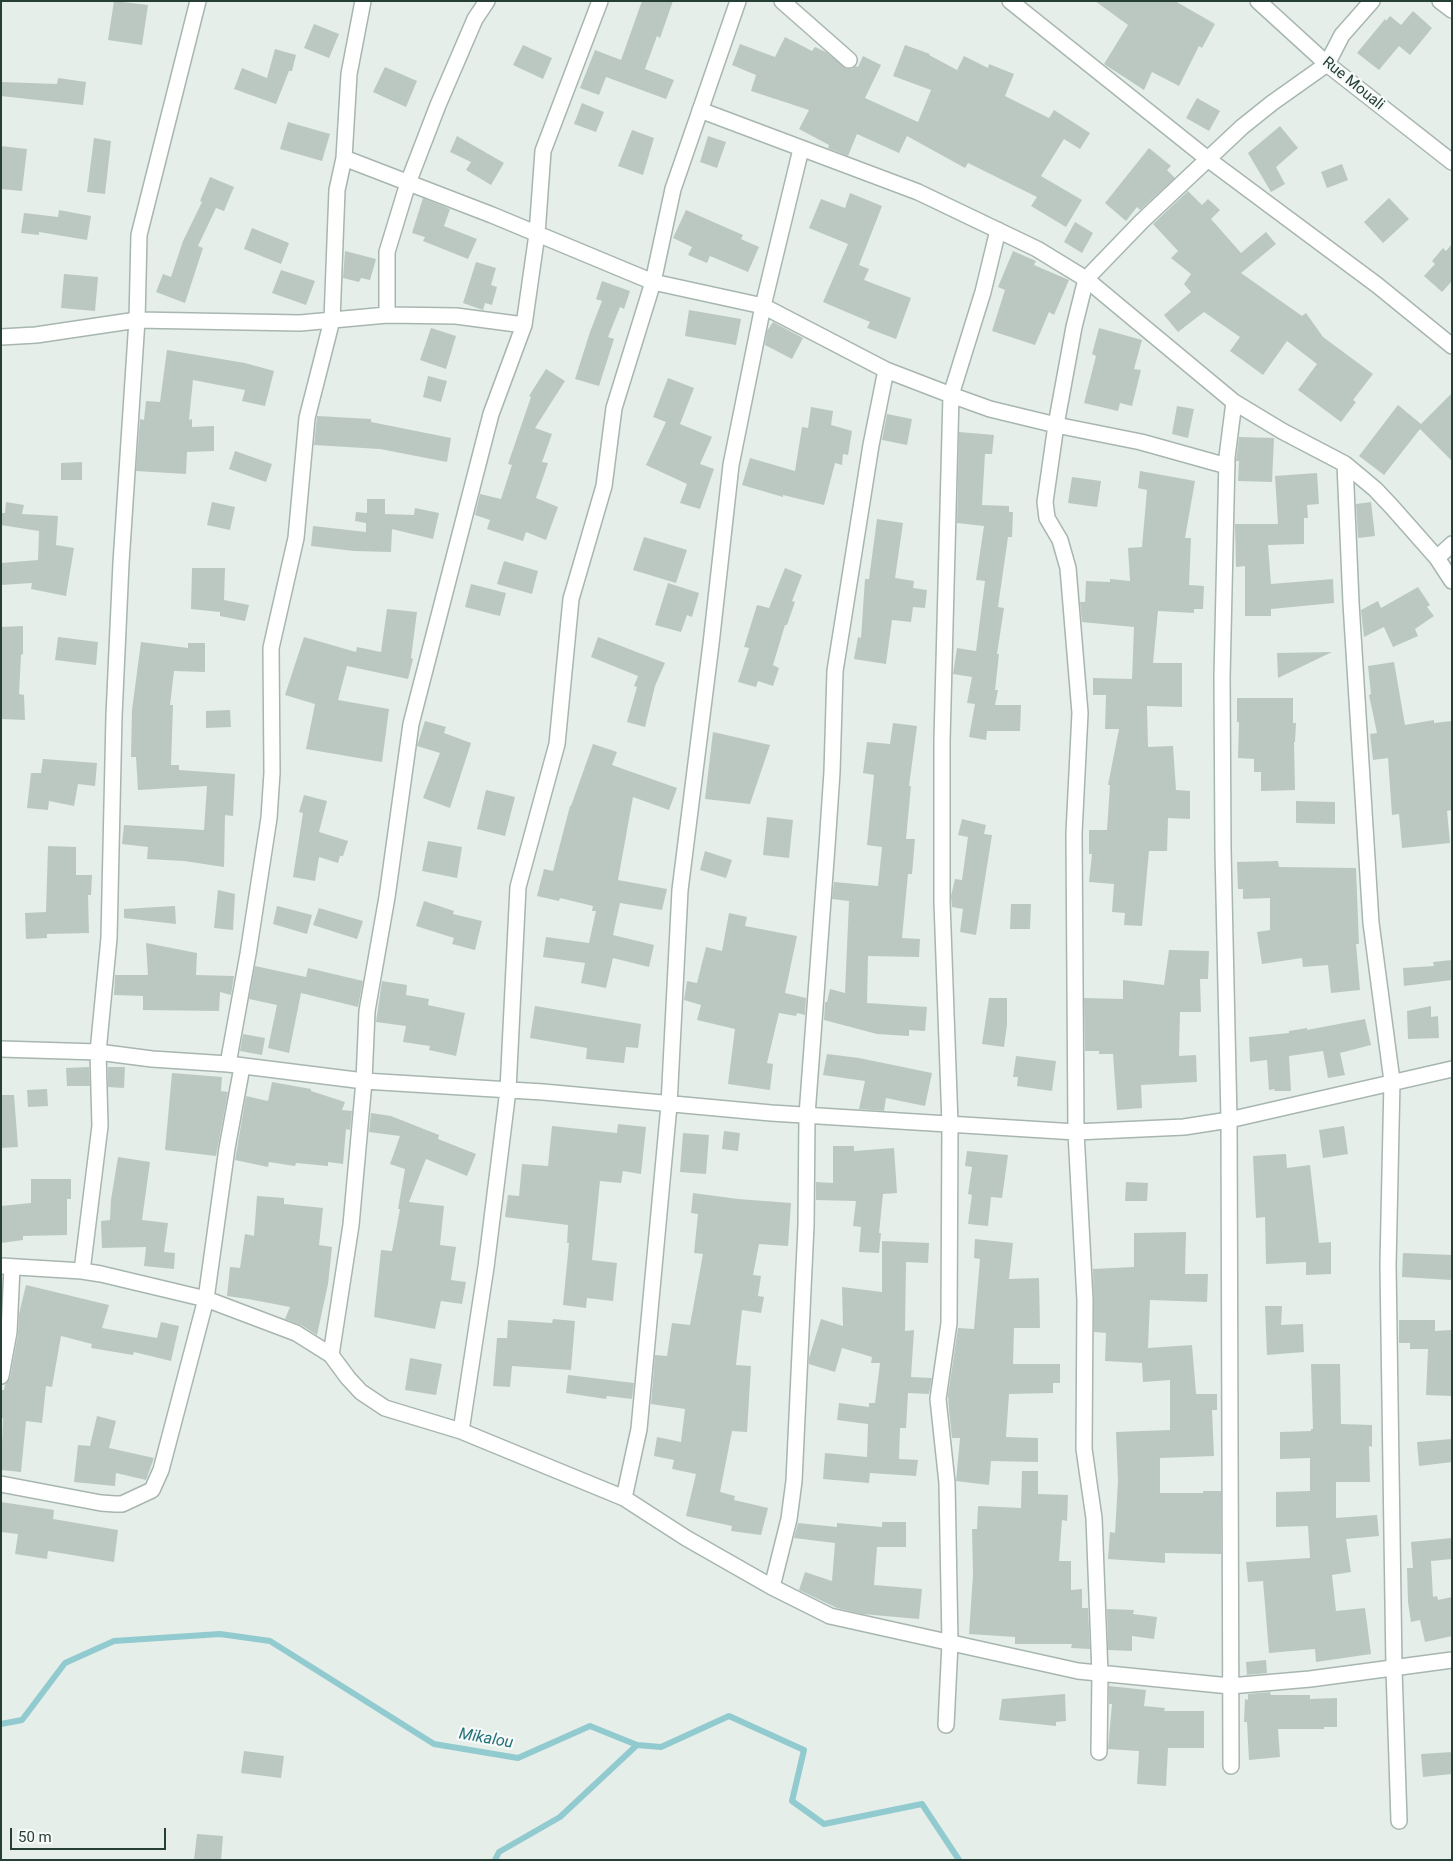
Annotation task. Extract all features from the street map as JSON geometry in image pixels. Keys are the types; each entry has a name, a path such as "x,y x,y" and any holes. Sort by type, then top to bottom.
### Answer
{"street":[{"path":"82,1271 100,1126 98,1052 109,938 114,716 137,320 140,235 198,1"},
{"path":"1,1484 108,1504 122,1504 152,1490 161,1470 206,1299 227,1148 248,954 269,818 272,773 271,648 296,538 307,418 332,320 337,190 344,158 349,74 363,1"},
{"path":"387,315 387,252 408,182 438,104 475,18 487,1"},
{"path":"331,1354 351,1225 364,1081 367,1011 387,897 411,724 491,414 524,326 537,234 543,151 600,1"},
{"path":"461,1431 486,1267 508,1090 518,887 557,744 571,599 604,486 614,408 653,282 673,189 738,1"},
{"path":"782,1 849,60"},
{"path":"1010,1 1209,160 1377,284 1452,346"},
{"name":"Rue Mouali","path":"1258,1 1327,64 1452,162"},
{"path":"1099,1752 1100,1674 1094,1518 1084,1449 1085,1300 1076,1132 1074,833 1080,713 1068,568 1060,540 1047,518 1044,502 1056,425 1074,327 1086,279 1142,221 1242,127 1327,64 1342,35 1372,1"},
{"path":"1440,1 1452,10"},
{"path":"700,110 918,192 1037,249 1086,279 1234,402 1282,431 1345,464 1375,489 1437,558 1452,581"},
{"path":"624,1498 639,1429 669,1105 680,890 710,654 731,465 762,306 801,149"},
{"path":"344,158 408,182 653,282 762,306 886,370 990,409 1056,425 1141,442 1227,466"},
{"path":"946,1725 950,1643 947,1483 938,1399 949,1323 950,1124 942,874 942,740 950,395 982,292 998,230"},
{"path":"1,336 36,335 137,320 300,323 387,315 456,316 524,326"},
{"path":"772,1587 789,1519 794,1481 806,1225 807,1115 828,837 835,672 871,445 886,370"},
{"path":"1231,1766 1229,1120 1222,686 1227,466 1234,402"},
{"path":"1345,464 1351,603 1372,923 1392,1081 1388,1265 1394,1669 1399,1821"},
{"path":"1437,558 1452,544"},
{"path":"1,1049 98,1052 364,1081 508,1090 669,1105 807,1115 1076,1132 1184,1127 1229,1120 1392,1081 1452,1069"},
{"path":"1,1376 9,1332 7,1266 82,1271 206,1299 296,1333 331,1354 348,1378 361,1392 384,1408 461,1431 624,1498 686,1538 772,1587 830,1616 1043,1664 1100,1674 1230,1686 1310,1679 1452,1660"}],"building":[{"path":"114,1 148,5 142,45 108,40"},
{"path":"642,1 673,1 660,38 657,36 645,69 674,80 666,99 606,77 599,95 580,88 595,50 621,60"},
{"path":"1095,1 1175,1 1215,24 1202,48 1199,46 1179,86 1152,72 1144,90 1104,64 1128,25"},
{"path":"1413,11 1432,28 1410,55 1399,46 1379,70 1357,53 1385,19 1386,21 1390,16 1401,25"},
{"path":"314,24 339,34 329,58 304,48"},
{"path":"785,37 812,51 815,47 826,52 847,69 858,67 863,56 881,65 865,98 918,122 931,90 893,76 905,45 930,54 957,70 964,56 988,68 989,64 1014,74 1005,96 1049,118 1054,110 1090,133 1080,149 1064,139 1041,176 1082,200 1066,227 1031,206 1037,197 968,163 965,168 907,136 899,153 857,134 848,156 828,148 829,145 799,129 809,110 751,91 756,75 732,65 740,44 775,57"},
{"path":"523,45 552,58 543,79 513,65"},
{"path":"275,49 296,55 292,71 289,71 276,104 234,89 242,68 267,78"},
{"path":"385,67 417,81 406,107 373,92"},
{"path":"58,78 86,82 83,105 1,96 1,82 57,84"},
{"path":"1197,98 1220,111 1209,131 1186,118"},
{"path":"582,103 604,112 596,132 574,124"},
{"path":"288,122 330,134 322,161 280,149"},
{"path":"1280,126 1298,148 1276,167 1285,184 1271,192 1248,153"},
{"path":"632,130 654,138 643,175 618,166"},
{"path":"457,136 504,163 491,185 466,170 471,162 450,152"},
{"path":"708,136 726,142 717,168 700,162"},
{"path":"94,138 111,141 105,194 87,192"},
{"path":"1,146 27,149 22,191 1,189"},
{"path":"1149,148 1171,166 1167,170 1175,178 1140,210 1137,207 1126,221 1105,203"},
{"path":"1342,164 1348,180 1327,188 1321,172"},
{"path":"210,177 234,187 224,211 216,208 198,246 203,248 185,303 156,292 163,274 171,277 183,241 202,202 200,201"},
{"path":"1188,191 1202,205 1208,199 1220,210 1211,219 1241,253 1266,232 1276,244 1241,273 1302,316 1306,313 1323,337 1373,374 1353,400 1356,402 1341,422 1298,390 1317,364 1287,341 1263,375 1230,351 1240,337 1204,312 1178,332 1164,315 1191,292 1184,284 1191,274 1171,258 1178,251 1153,224"},
{"path":"850,193 882,206 859,265 869,269 864,280 911,298 896,339 867,328 870,322 823,302 848,244 809,228 821,199 845,208"},
{"path":"423,198 450,209 444,226 477,239 468,259 423,241 425,237 412,233"},
{"path":"1389,198 1409,219 1383,243 1364,222"},
{"path":"59,210 91,216 87,240 39,232 39,235 21,233 24,213 58,217"},
{"path":"686,210 743,235 741,239 759,247 748,272 710,256 707,263 688,255 692,247 673,238"},
{"path":"1075,222 1093,233 1082,253 1064,242"},
{"path":"252,228 289,243 281,264 244,249"},
{"path":"1452,244 1452,281 1442,292 1424,276 1435,264 1432,261 1443,248 1446,251"},
{"path":"345,251 376,259 370,280 361,278 359,282 343,278"},
{"path":"1013,251 1036,261 1034,265 1069,280 1054,315 1049,312 1035,345 992,331 1005,290 998,287"},
{"path":"476,262 496,268 491,285 497,287 492,305 485,303 483,310 463,303"},
{"path":"281,270 315,281 306,305 272,293"},
{"path":"64,274 98,277 95,311 61,308"},
{"path":"602,281 630,291 624,309 620,307 608,337 614,339 599,386 575,379 602,301 596,299"},
{"path":"689,310 741,319 736,345 685,336"},
{"path":"773,322 803,338 792,359 765,345 767,331"},
{"path":"431,328 456,336 446,369 420,360"},
{"path":"1099,328 1142,340 1134,369 1141,370 1132,406 1120,403 1118,411 1084,403 1096,356 1092,354"},
{"path":"167,350 245,363 274,371 265,406 242,401 245,390 193,380 189,420 192,419 192,427 214,426 214,451 187,452 186,474 136,471 140,419 144,420 146,401 160,402"},
{"path":"546,369 565,381 535,428 552,434 542,462 548,463 536,498 558,507 546,540 526,532 523,541 487,529 490,520 475,515 480,494 501,499 512,465 508,464 531,397 529,396"},
{"path":"428,376 447,381 441,402 423,397"},
{"path":"668,378 694,388 680,424 712,437 700,464 714,469 700,509 680,503 687,484 646,465 666,422 653,417"},
{"path":"1452,393 1452,461 1420,429 1384,475 1359,456 1398,405 1421,424"},
{"path":"1177,406 1194,409 1188,438 1172,434"},
{"path":"811,407 833,411 831,425 852,431 848,455 843,454 842,465 835,463 824,505 783,495 783,497 742,485 750,458 795,471 802,427 808,428"},
{"path":"887,414 912,419 907,445 882,440"},
{"path":"317,416 371,419 371,422 451,438 447,462 380,449 314,445"},
{"path":"959,432 994,435 992,454 985,454 982,505 1009,506 1009,512 1013,512 1012,537 1008,537 998,607 1004,608 997,654 999,654 995,690 998,690 995,705 1021,705 1020,731 987,731 986,740 969,737 975,704 967,703 972,677 953,674 957,648 976,651 985,581 976,580 984,526 957,523"},
{"path":"1239,437 1274,438 1272,482 1238,481 1239,461 1236,461"},
{"path":"235,451 272,464 266,482 229,469"},
{"path":"82,462 82,480 61,480 61,463"},
{"path":"1140,471 1195,481 1185,538 1191,538 1189,585 1204,586 1203,609 1194,609 1194,613 1158,611 1153,663 1182,663 1182,707 1147,706 1148,747 1173,746 1176,790 1190,791 1190,819 1168,818 1167,851 1149,851 1142,926 1124,925 1125,913 1112,912 1114,884 1089,882 1092,854 1089,854 1089,830 1107,830 1110,785 1108,785 1119,729 1105,729 1106,695 1093,695 1093,678 1132,679 1134,627 1082,622 1080,602 1085,602 1086,581 1110,582 1110,579 1130,581 1128,548 1142,547 1147,490 1138,488"},
{"path":"1317,473 1319,504 1307,505 1308,518 1304,518 1304,544 1268,545 1271,584 1333,579 1334,603 1271,609 1271,616 1245,616 1245,566 1236,567 1235,524 1278,524 1275,476"},
{"path":"1072,477 1101,481 1097,507 1068,503"},
{"path":"367,499 385,499 385,514 414,515 415,508 439,513 433,539 392,529 391,552 354,551 311,546 313,526 366,532 366,523 355,521 356,512 367,513"},
{"path":"6,502 24,505 22,514 58,516 56,545 74,548 66,596 31,589 32,583 1,585 1,563 38,560 39,531 1,525 2,513 5,513"},
{"path":"212,502 235,507 230,530 207,525"},
{"path":"1371,502 1375,536 1358,538 1356,504"},
{"path":"877,519 903,523 895,578 914,581 913,588 927,590 925,608 913,607 911,622 892,620 886,664 854,659 858,637 861,638 865,579 869,579"},
{"path":"644,537 687,550 676,583 633,570"},
{"path":"504,561 538,571 532,594 497,584"},
{"path":"192,568 225,568 224,600 249,605 245,621 220,616 220,612 191,609"},
{"path":"785,568 802,575 792,601 795,602 787,625 785,625 773,665 779,668 773,686 758,681 756,687 738,682 749,648 744,647 757,605 769,608"},
{"path":"668,583 699,593 692,617 687,615 681,632 655,625"},
{"path":"471,584 506,593 500,616 465,607"},
{"path":"1418,587 1430,605 1427,607 1434,616 1415,629 1418,636 1393,647 1384,627 1364,637 1361,610 1378,601 1381,608"},
{"path":"387,609 417,612 411,658 413,659 408,679 347,666 338,700 389,709 382,762 306,749 315,704 285,695 304,637 356,652 357,647 381,652"},
{"path":"23,626 23,654 21,655 19,694 24,695 25,720 1,719 1,627"},
{"path":"58,637 98,642 96,665 55,660"},
{"path":"598,637 665,663 655,686 645,727 627,722 637,687 634,686 638,676 591,657"},
{"path":"141,642 188,648 188,643 205,643 205,672 174,671 170,705 173,705 171,765 179,765 179,770 235,774 233,816 225,815 224,867 184,861 147,859 148,847 122,844 124,825 204,830 207,786 138,790 136,757 131,757 132,710"},
{"path":"1332,652 1278,678 1277,653"},
{"path":"1394,662 1405,725 1434,720 1434,723 1452,721 1452,810 1447,811 1450,843 1402,848 1399,814 1392,815 1388,758 1373,760 1370,734 1377,733 1369,695 1371,694 1368,666"},
{"path":"1237,698 1293,698 1293,723 1296,723 1294,742 1295,790 1261,791 1261,772 1254,772 1254,759 1238,758 1239,722 1237,722"},
{"path":"230,710 231,727 206,728 206,711"},
{"path":"425,721 446,727 444,733 471,743 450,808 423,798 440,753 417,746"},
{"path":"893,723 917,726 909,786 911,786 906,839 915,839 912,874 908,874 902,938 920,939 919,957 868,956 867,1003 927,1007 925,1031 909,1030 909,1036 877,1034 824,1020 825,1002 827,1002 830,989 845,993 849,901 832,899 834,882 878,886 882,847 867,845 874,775 863,773 867,742 890,744"},
{"path":"713,732 770,745 750,804 705,799"},
{"path":"593,744 617,752 612,765 677,788 669,810 633,797 618,880 667,889 662,910 620,903 613,935 654,945 649,967 613,958 606,988 581,983 585,963 543,957 546,937 589,943 596,911 592,911 593,906 560,898 559,901 537,896 544,869 553,871 570,806"},
{"path":"43,759 97,763 95,786 78,784 74,806 49,801 48,810 27,808 31,773 41,773"},
{"path":"486,790 515,797 505,836 477,829"},
{"path":"304,795 327,801 319,832 348,841 343,856 340,856 338,863 319,857 315,881 293,877 303,813 299,812"},
{"path":"1296,801 1335,802 1335,824 1296,823"},
{"path":"767,817 793,820 789,858 763,855"},
{"path":"962,819 986,825 984,834 992,835 976,935 960,932 963,909 952,907 951,896 955,879 962,880 968,837 958,835"},
{"path":"428,841 462,847 457,878 422,871"},
{"path":"48,846 76,847 76,875 92,875 91,895 88,895 89,933 47,934 47,938 26,939 25,913 46,912"},
{"path":"705,851 732,860 726,878 700,870"},
{"path":"1278,861 1279,867 1356,868 1359,944 1356,944 1360,990 1331,993 1328,965 1303,967 1302,958 1262,964 1257,932 1270,930 1270,898 1243,899 1243,889 1238,889 1237,862"},
{"path":"218,890 235,894 233,930 214,928"},
{"path":"424,901 454,911 453,914 482,921 475,950 452,944 454,938 416,926"},
{"path":"1011,904 1031,904 1030,929 1010,929"},
{"path":"175,906 176,924 124,918 124,909"},
{"path":"277,906 312,915 307,934 273,924"},
{"path":"319,908 363,921 357,939 313,925"},
{"path":"729,913 747,917 745,926 797,936 785,993 806,998 805,1015 797,1013 796,1016 779,1013 767,1063 773,1064 770,1090 728,1084 735,1029 697,1020 701,1005 684,1000 687,981 697,983 706,947 722,951"},
{"path":"146,943 197,953 196,975 234,976 231,995 220,992 219,1011 143,1010 143,996 114,995 115,975 148,975"},
{"path":"1169,950 1209,951 1208,979 1200,979 1201,1012 1180,1012 1179,1056 1196,1055 1197,1082 1141,1085 1142,1108 1117,1110 1113,1054 1085,1051 1084,998 1123,999 1123,980 1164,985"},
{"path":"1452,960 1452,980 1404,986 1403,968 1434,966 1433,962"},
{"path":"255,966 306,977 308,968 363,981 358,1007 301,993 289,1053 268,1048 277,1005 249,999"},
{"path":"382,981 407,985 406,995 429,999 428,1005 465,1013 456,1056 429,1050 430,1046 403,1042 406,1026 376,1022"},
{"path":"989,998 1007,998 1007,1025 1004,1047 982,1044"},
{"path":"535,1006 641,1024 638,1048 626,1047 624,1063 586,1059 587,1048 530,1038"},
{"path":"1431,1006 1431,1017 1438,1016 1439,1038 1408,1039 1407,1011"},
{"path":"1365,1019 1371,1045 1340,1053 1345,1075 1328,1078 1323,1051 1289,1056 1291,1091 1274,1091 1275,1089 1269,1090 1267,1060 1250,1062 1249,1037 1289,1033 1289,1031 1307,1028 1307,1030"},
{"path":"243,1034 265,1038 262,1055 240,1051"},
{"path":"827,1054 859,1058 932,1073 925,1106 886,1098 884,1111 859,1109 865,1081 823,1075"},
{"path":"1016,1056 1056,1061 1052,1091 1017,1086 1018,1077 1013,1077"},
{"path":"89,1067 90,1086 67,1086 66,1068"},
{"path":"108,1067 125,1067 124,1088 108,1087"},
{"path":"172,1073 222,1077 221,1091 228,1092 216,1156 165,1150"},
{"path":"272,1082 311,1089 311,1091 345,1102 342,1110 352,1111 350,1130 346,1129 343,1164 328,1162 328,1166 296,1163 295,1166 269,1162 268,1167 235,1160 246,1096 268,1101"},
{"path":"47,1089 48,1106 28,1107 27,1090"},
{"path":"1,1095 14,1095 18,1147 1,1148"},
{"path":"371,1113 391,1116 439,1135 438,1139 476,1154 467,1176 426,1159 409,1202 444,1206 440,1245 456,1247 451,1280 466,1282 462,1304 441,1301 435,1329 374,1317 381,1250 392,1251 405,1169 390,1164 400,1136 369,1132"},
{"path":"618,1124 646,1127 641,1174 623,1171 621,1183 600,1181 592,1260 617,1263 613,1301 587,1298 586,1308 563,1305 569,1243 567,1243 568,1225 505,1217 508,1195 519,1196 522,1164 548,1166 552,1126 617,1133"},
{"path":"1344,1126 1348,1154 1323,1158 1319,1130"},
{"path":"724,1131 740,1133 738,1151 722,1149"},
{"path":"683,1133 709,1135 706,1174 680,1172"},
{"path":"833,1146 854,1146 854,1151 894,1148 897,1193 883,1194 879,1253 859,1252 861,1227 853,1226 856,1201 816,1200 816,1182 833,1183"},
{"path":"967,1151 1008,1155 1002,1198 991,1197 988,1226 968,1224 972,1195 968,1194 972,1167 965,1166"},
{"path":"1286,1154 1287,1168 1310,1165 1319,1243 1331,1242 1331,1274 1306,1275 1306,1262 1266,1264 1265,1217 1256,1218 1253,1156"},
{"path":"118,1157 150,1162 142,1220 168,1223 164,1252 175,1253 174,1269 144,1266 146,1247 102,1248 101,1221 110,1220 111,1200"},
{"path":"31,1179 71,1179 71,1199 67,1199 67,1235 23,1236 23,1240 1,1243 1,1206 31,1203"},
{"path":"1126,1182 1148,1183 1147,1201 1125,1201"},
{"path":"693,1193 791,1203 788,1246 759,1244 753,1275 761,1276 758,1296 764,1297 761,1313 742,1310 736,1365 751,1366 747,1432 732,1431 720,1492 735,1496 734,1500 768,1508 761,1535 731,1531 732,1526 686,1516 696,1474 672,1469 674,1460 654,1456 657,1437 681,1442 685,1409 651,1404 655,1355 667,1356 672,1323 690,1325 703,1254 694,1253 698,1214 691,1213"},
{"path":"257,1196 284,1198 284,1204 323,1208 319,1245 332,1247 328,1284 317,1335 301,1325 285,1319 290,1307 227,1296 230,1267 240,1268 245,1234 254,1236"},
{"path":"1186,1232 1185,1274 1208,1274 1207,1302 1150,1300 1148,1348 1192,1345 1196,1394 1217,1394 1217,1410 1212,1410 1214,1456 1160,1458 1160,1493 1221,1491 1221,1554 1165,1553 1165,1563 1108,1559 1110,1532 1115,1533 1118,1481 1116,1432 1170,1430 1170,1380 1143,1382 1142,1363 1105,1361 1106,1333 1094,1332 1093,1269 1134,1267 1134,1233"},
{"path":"975,1239 1013,1243 1009,1279 1039,1278 1040,1328 1014,1328 1013,1364 1060,1364 1060,1383 1053,1383 1053,1393 1009,1394 1006,1437 1038,1438 1038,1462 991,1461 989,1485 956,1481 960,1438 952,1438 948,1395 958,1328 974,1329 980,1259 974,1258"},
{"path":"882,1241 929,1243 928,1263 906,1262 905,1331 914,1330 911,1377 932,1378 929,1394 908,1393 906,1428 900,1428 899,1459 918,1460 916,1476 870,1473 869,1483 823,1479 825,1453 867,1457 868,1424 837,1420 839,1403 869,1407 869,1403 875,1403 880,1363 871,1363 872,1357 842,1348 835,1372 809,1364 809,1358 821,1319 843,1326 842,1287 882,1292"},
{"path":"1403,1253 1452,1255 1452,1280 1402,1277"},
{"path":"26,1285 109,1305 102,1328 157,1338 161,1322 179,1326 171,1361 134,1352 133,1355 91,1348 92,1344 61,1336 52,1387 46,1386 42,1423 26,1421 21,1472 1,1470 3,1418 1,1418 1,1390 4,1390 10,1378 18,1334 19,1314"},
{"path":"1265,1306 1282,1306 1281,1325 1303,1324 1304,1352 1267,1355"},
{"path":"553,1319 575,1321 571,1370 512,1366 510,1387 493,1386 497,1338 507,1338 508,1320 552,1323"},
{"path":"1399,1320 1435,1320 1435,1331 1452,1330 1452,1396 1426,1395 1428,1349 1410,1349 1410,1343 1399,1343"},
{"path":"410,1358 442,1364 436,1395 405,1390"},
{"path":"1311,1364 1340,1364 1341,1424 1372,1425 1372,1447 1369,1446 1370,1482 1336,1482 1336,1518 1377,1515 1379,1536 1346,1539 1351,1572 1332,1575 1336,1611 1365,1608 1371,1654 1316,1662 1315,1649 1269,1653 1263,1581 1248,1582 1246,1562 1310,1558 1308,1526 1276,1527 1276,1492 1310,1491 1310,1458 1280,1459 1280,1432 1311,1431 1313,1429"},
{"path":"568,1375 634,1383 632,1399 607,1396 606,1399 566,1393"},
{"path":"97,1416 116,1421 109,1448 154,1458 146,1480 116,1473 115,1486 74,1482 78,1445 90,1446"},
{"path":"1452,1439 1452,1462 1419,1466 1417,1442"},
{"path":"1022,1471 1038,1471 1038,1494 1068,1495 1067,1521 1062,1520 1059,1561 1071,1561 1071,1590 1082,1589 1082,1608 1088,1608 1090,1649 1071,1648 1072,1644 1015,1644 1015,1637 969,1634 973,1575 972,1529 977,1529 978,1506 1021,1508"},
{"path":"1,1502 54,1510 53,1519 118,1530 114,1562 48,1551 47,1559 15,1554 18,1534 1,1532"},
{"path":"882,1522 906,1522 906,1547 877,1547 874,1585 922,1589 919,1619 862,1614 837,1608 799,1590 805,1572 832,1581 835,1543 794,1538 798,1523 837,1527 837,1523 882,1527"},
{"path":"1452,1538 1452,1559 1431,1561 1433,1597 1437,1596 1438,1600 1452,1597 1452,1636 1425,1642 1420,1620 1411,1622 1408,1602 1407,1568 1413,1568 1411,1542"},
{"path":"1107,1609 1134,1610 1133,1614 1157,1617 1154,1639 1132,1636 1132,1651 1108,1650"},
{"path":"1266,1660 1267,1673 1247,1675 1246,1662"},
{"path":"1109,1686 1146,1690 1144,1706 1165,1708 1164,1711 1204,1711 1204,1748 1168,1748 1166,1786 1137,1784 1139,1751 1108,1749 1112,1704 1109,1704"},
{"path":"1270,1692 1271,1695 1310,1695 1310,1699 1337,1698 1337,1727 1324,1727 1324,1729 1278,1729 1280,1757 1249,1760 1247,1722 1244,1722 1245,1699 1248,1700 1248,1694"},
{"path":"1065,1694 1066,1721 1056,1722 1056,1726 999,1720 1002,1699"},
{"path":"244,1751 284,1756 281,1778 241,1773"},
{"path":"1452,1752 1452,1774 1423,1777 1421,1754"},
{"path":"197,1834 223,1836 221,1860 194,1860"}],"waterway":[{"name":"Mikalou","path":"1,1724 22,1720 65,1663 114,1641 220,1634 270,1641 434,1744 518,1758 590,1726 637,1745 661,1747 729,1716 804,1750 792,1801 824,1824 922,1804 959,1860"},
{"path":"495,1860 499,1852 560,1817 637,1745"}]}
